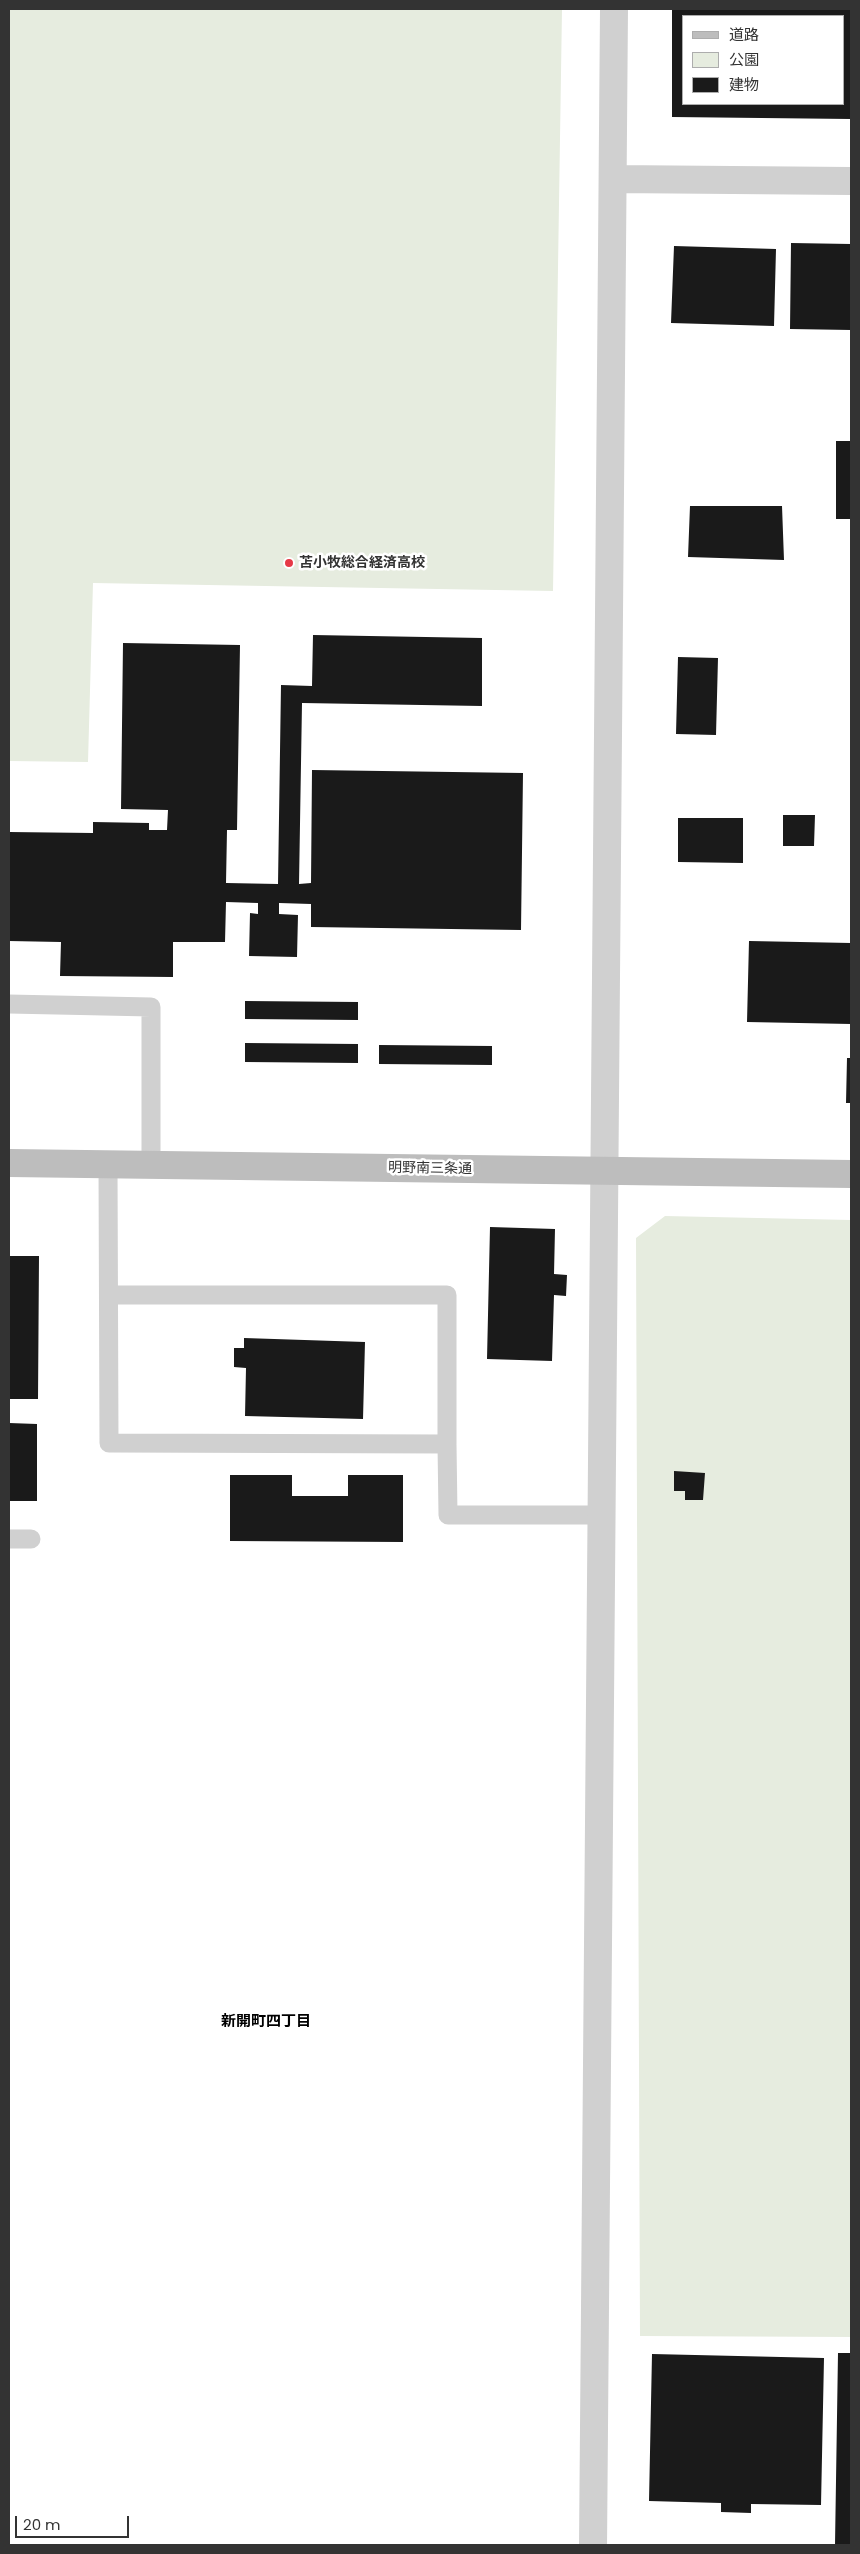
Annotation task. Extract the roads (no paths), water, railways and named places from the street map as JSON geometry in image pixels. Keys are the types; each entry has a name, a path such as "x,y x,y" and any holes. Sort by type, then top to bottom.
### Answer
{"street":[{"path":"593,2545 614,9"},
{"path":"614,179 851,180"},
{"name":"明野南三条通","path":"9,1163 851,1174"}],"lane":[{"path":"9,1004 150,1007 151,1165"},
{"path":"108,1165 109,1443 447,1444"},
{"path":"109,1295 447,1295 448,1515 602,1515"},
{"path":"9,1539 31,1539"}],"place":[{"name":"苫小牧総合経済高校","path":"289,563"}],"district":[{"name":"新開町四丁目","path":"266,2022"}]}
